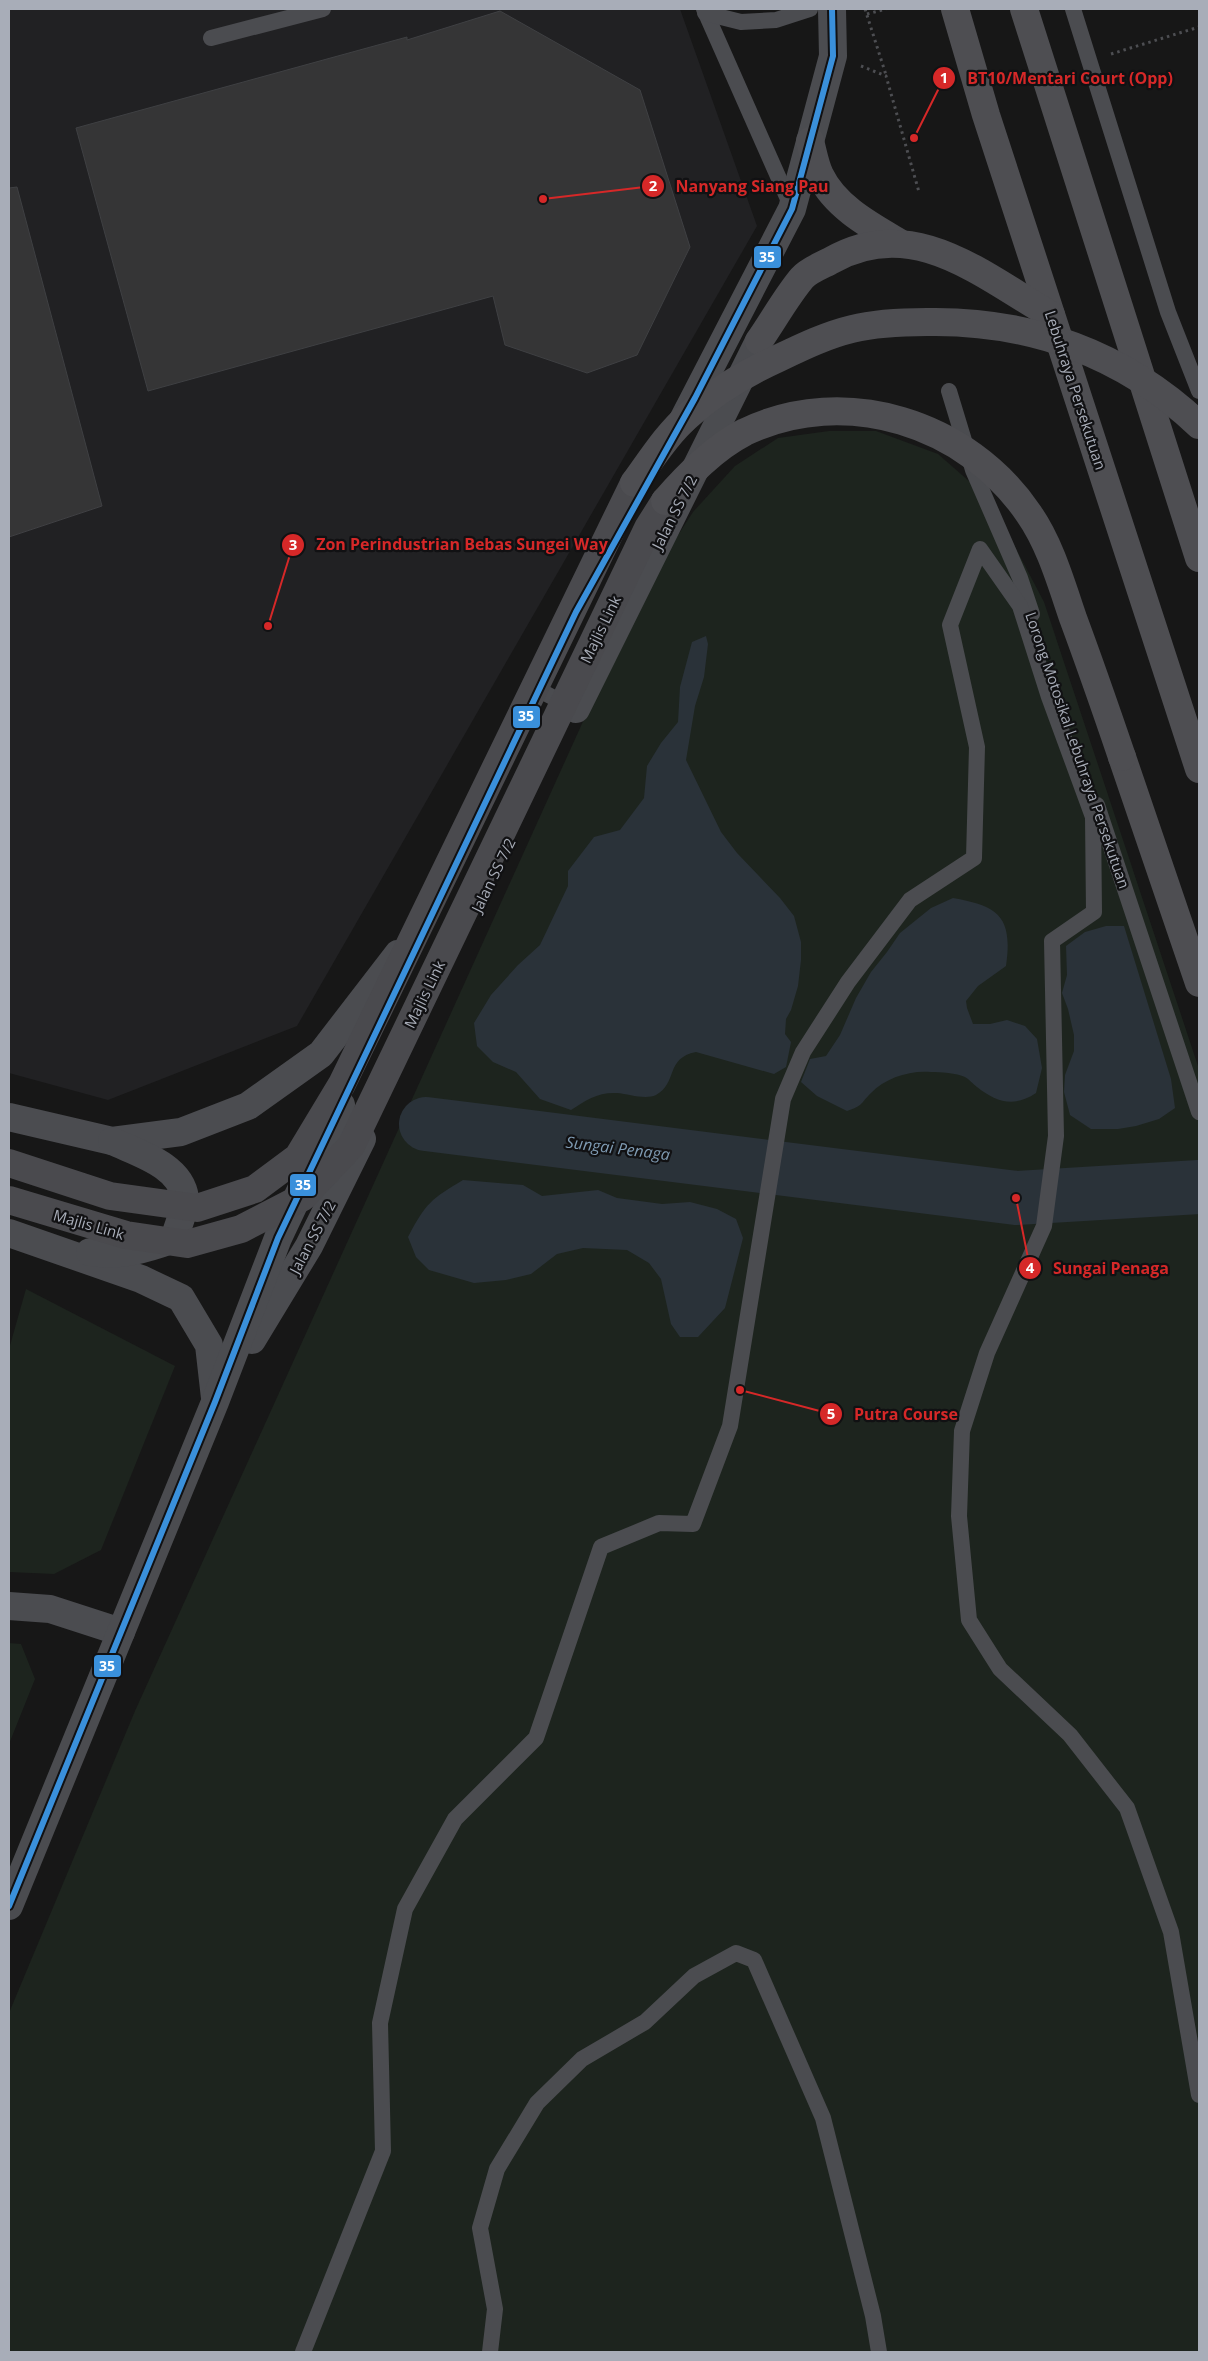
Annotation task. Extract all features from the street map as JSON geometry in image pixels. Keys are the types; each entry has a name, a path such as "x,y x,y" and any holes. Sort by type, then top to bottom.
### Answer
{"highway":[{"name":"Lebuhraya Persekutuan","path":"955,9 986,115 1199,769"},
{"path":"1024,9 1199,558"},
{"path":"810,141 820,175 837,197 856,216 900,243"},
{"path":"759,341 803,277 848,251 864,246 900,243 924,246 951,256 1051,315"},
{"path":"634,483 664,441 688,415 743,374 852,329 896,322 966,321 1001,326 1084,349 1151,384 1199,425"},
{"path":"665,501 690,473 743,433 767,423 792,416 832,411 888,416 897,419 951,440 990,470 1028,512 1040,532 1072,612 1199,983"}],"main road":[{"path":"9,1163 110,1196 197,1208 255,1189 298,1157 342,1084 634,483"},
{"name":"Majlis Link","path":"9,1200 126,1235 187,1244 241,1229 303,1197 351,1146 648,528 665,501"}],"street":[{"name":"Jalan SS 7/2","path":"9,1906 215,1402 278,1238 576,612 696,398 792,209 833,56 832,9"},
{"name":"Jalan SS 7/2","path":"215,1402 309,1246 759,341"},
{"path":"112,1141 181,1132 248,1106 321,1054 438,903"},
{"path":"9,1117 112,1141 161,1164 177,1178 185,1199 174,1239 146,1249 117,1254 102,1254 37,1242"},
{"path":"9,1233 141,1279 181,1298 209,1345 215,1402"},
{"path":"9,1606 50,1609 122,1632"}],"lane":[{"path":"210,38 323,9"},
{"path":"705,11 741,22 776,20 810,9"},
{"path":"1073,9 1168,312 1199,391"},
{"path":"705,11 792,209"},
{"name":"Lorong Motosikal Lebuhraya Persekutuan","path":"949,392 973,470 1020,578 1199,1112"},
{"path":"714,431 838,420 890,427 919,436 973,470"},
{"path":"303,2352 383,2150 380,2023 405,1909 454,1819 536,1738 601,1547 659,1523 693,1524 730,1426 782,1099 803,1052 848,982 910,900 974,858 977,747 950,624 980,549 1020,606 1049,697 1093,817 1094,912 1052,941 1056,1136 1044,1226 987,1353 962,1431 958,1516 969,1620 1000,1669 1070,1735 1127,1808 1171,1932 1199,2095"},
{"path":"539,690 575,710"},
{"path":"490,2352 495,2309 480,2228 497,2169 537,2103 582,2058 646,2022 694,1976 736,1953 754,1960 823,2118 873,2316 880,2352"}],"path":[{"path":"865,9 919,192"},
{"path":"867,14 886,9"},
{"path":"1106,55 1199,27"},
{"path":"833,56 886,76"}],"shaded area":[{"path":"9,9 680,9 757,226 297,1026 108,1100 9,1073"},
{"path":"829,431 876,431 938,454 978,489 1013,543 1044,602 1199,1069 1199,2352 9,2352 9,2013 135,1711 643,589 693,512 735,466 778,438"},
{"path":"706,636 708,644 704,677 695,706 686,760 721,832 737,853 780,898 794,916 801,942 801,960 798,986 791,1010 786,1019 785,1034 791,1042 786,1067 774,1074 696,1052 686,1055 680,1060 663,1090 656,1095 642,1097 610,1093 598,1095 571,1110 540,1099 516,1072 493,1062 477,1046 474,1023 491,995 518,965 540,945 568,886 568,871 594,837 620,830 644,798 647,766 661,743 678,722 680,687 692,642"},
{"path":"953,898 982,905 992,910 1004,925 1008,949 1006,966 978,986 966,1001 967,1008 973,1024 990,1024 1007,1020 1025,1026 1037,1039 1042,1068 1036,1093 1028,1098 1013,1102 1005,1101 984,1092 962,1076 948,1073 915,1072 898,1076 883,1083 859,1106 847,1111 817,1096 801,1082 810,1059 826,1056 840,1035 856,998 871,972 900,933 931,908"},
{"path":"1106,926 1124,926 1171,1079 1175,1108 1159,1119 1136,1126 1118,1129 1091,1129 1070,1115 1064,1092 1065,1075 1074,1051 1074,1035 1062,993 1067,975 1066,946 1085,932"},
{"path":"463,1180 523,1185 542,1196 598,1190 617,1198 662,1204 690,1202 717,1209 736,1219 743,1238 725,1308 698,1337 680,1337 671,1324 661,1279 649,1263 627,1250 583,1248 557,1254 531,1274 506,1280 474,1283 429,1270 416,1257 408,1237 430,1203 443,1192"},
{"path":"26,1289 175,1366 101,1550 54,1574 9,1572 9,1349"},
{"path":"9,1643 21,1644 35,1679 9,1744"}],"building":[{"path":"500,11 640,90 690,247 637,355 587,373 505,345 493,296 148,391 76,128 407,37 407,40"},
{"path":"17,187 102,506 9,537 9,188"}],"waterway":[{"name":"Sungai Penaga","path":"426,1124 1016,1198 1199,1187"}],"transit line":[{"name":"35","path":"9,1906 215,1402 278,1238 576,612 695,398 792,209 833,56 832,9"}],"place":[{"name":"BT10/Mentari Court (Opp)","path":"914,138"},
{"name":"Nanyang Siang Pau","path":"543,199"},
{"name":"Zon Perindustrian Bebas Sungei Way","path":"268,626"},
{"name":"Sungai Penaga","path":"1016,1198"},
{"name":"Putra Course","path":"740,1390"}]}
